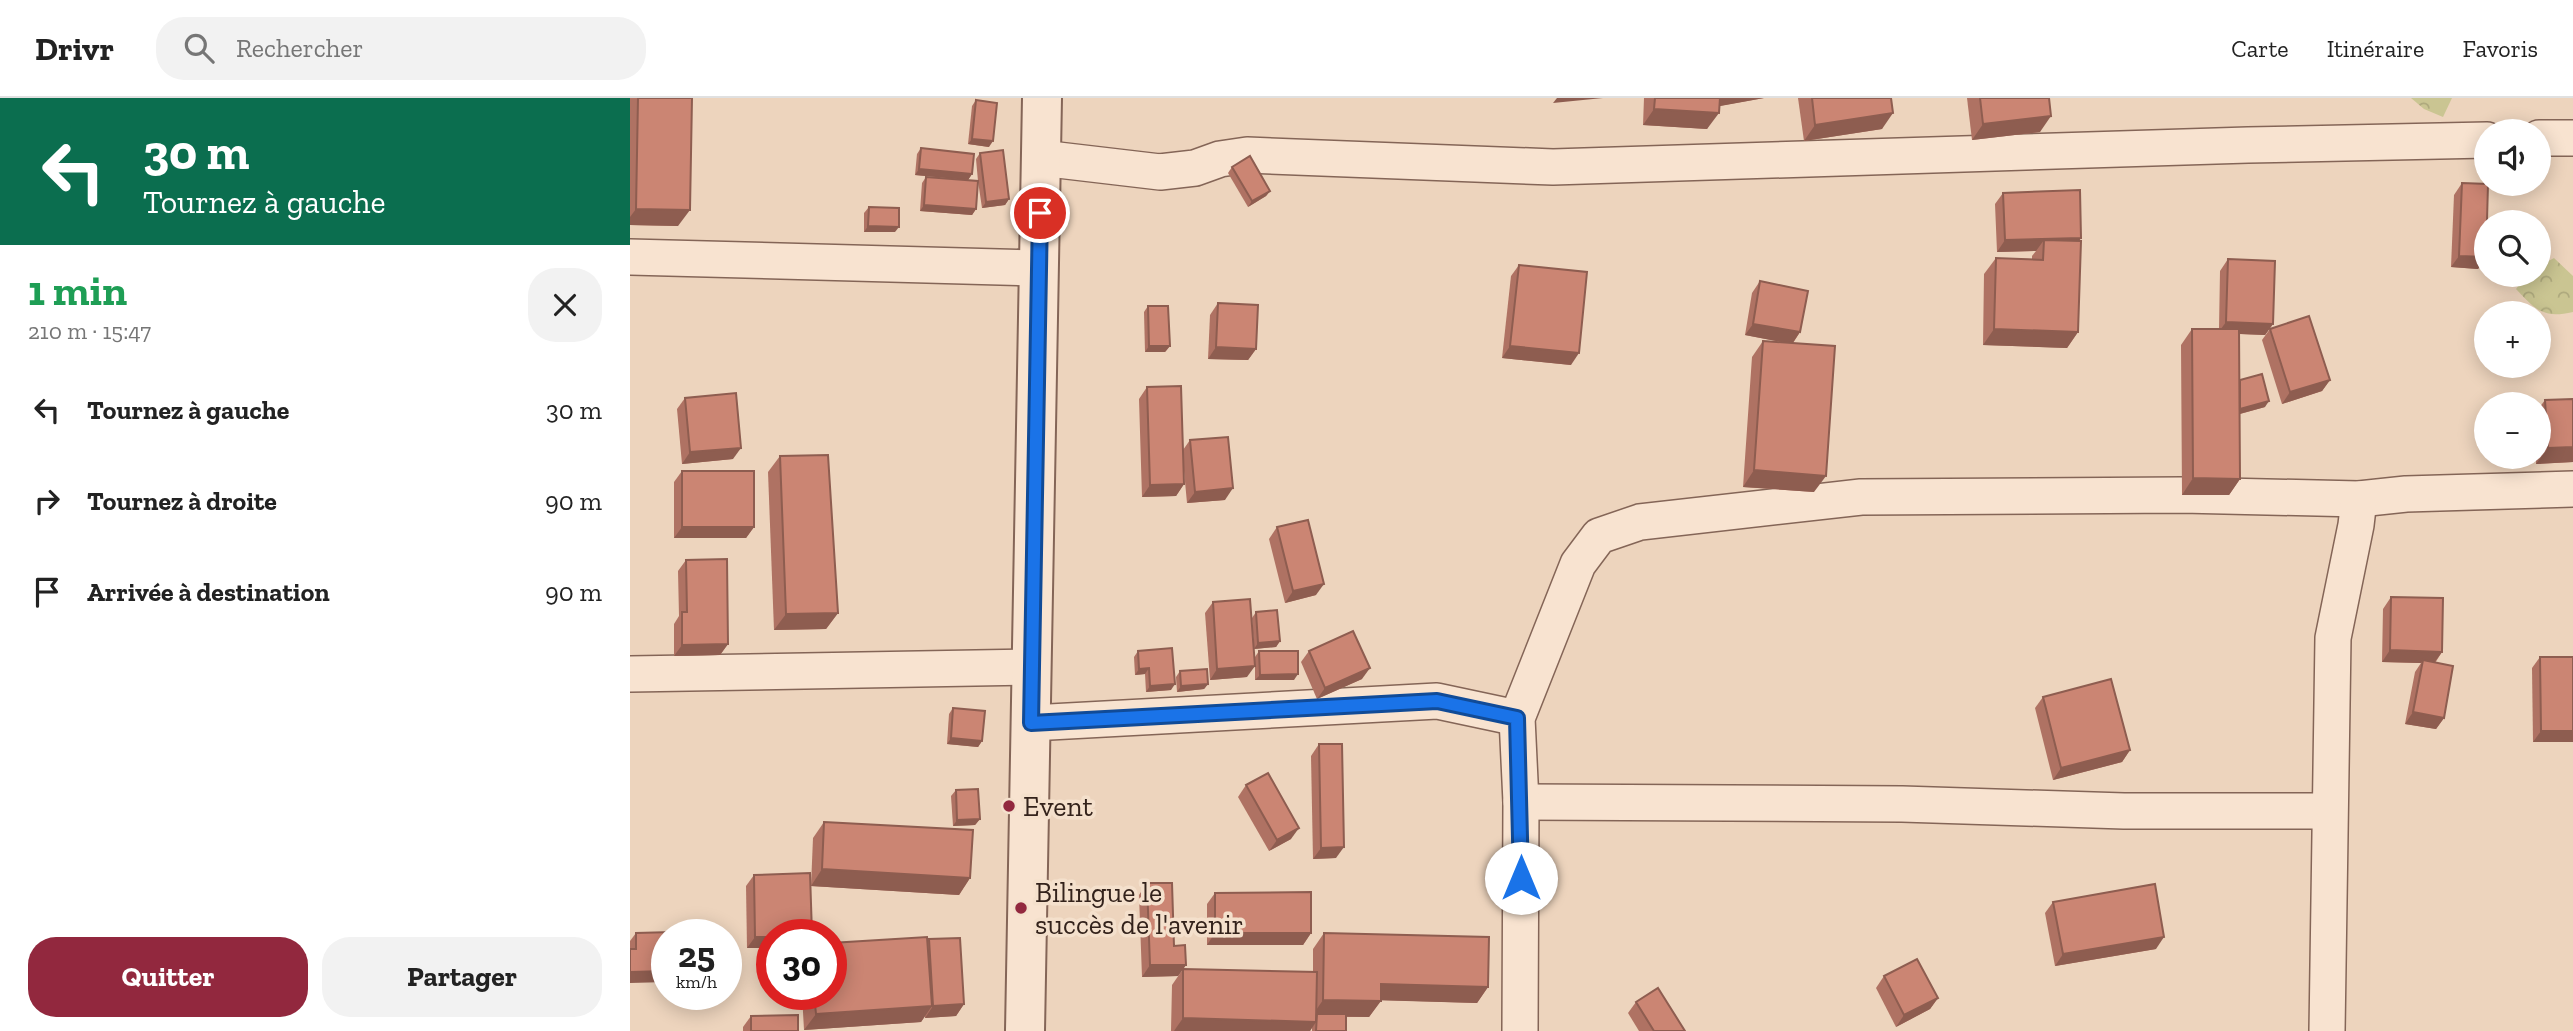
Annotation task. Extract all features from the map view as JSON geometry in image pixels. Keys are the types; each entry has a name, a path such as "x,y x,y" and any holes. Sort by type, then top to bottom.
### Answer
{"street":[{"path":"1025,1031 1042,98"},
{"path":"2551,138 2573,138"},
{"path":"1041,158 1160,172 1195,168 1220,159 1247,155 1553,167 2474,139"},
{"path":"630,257 1039,268"},
{"path":"1520,1031 1521,802 1517,718 1578,564 1599,536 1640,522 1861,497 2182,495 2359,499 2406,494 2573,489"},
{"path":"2328,1031 2333,638 2359,499"},
{"path":"630,674 1032,667"},
{"path":"1031,723 1437,701 1517,718"},
{"path":"1521,802 1902,804 2124,811 2329,811"}],"green space":[{"path":"2411,98 2452,98 2443,117 2424,109"},
{"path":"2554,258 2573,276 2573,312 2551,314 2551,301 2528,301 2516,289 2551,287 2551,260"}],"building":[{"path":"638,98 692,98 690,210 636,209"},
{"path":"1655,98 1720,98 1719,113 1654,109"},
{"path":"1812,98 1891,98 1893,113 1815,125"},
{"path":"1980,98 2049,98 2051,116 1983,124"},
{"path":"976,100 997,103 993,141 972,139"},
{"path":"921,148 974,154 972,174 919,169"},
{"path":"1003,150 1009,199 986,202 980,153"},
{"path":"1250,156 1270,191 1252,201 1232,167"},
{"path":"926,177 978,181 976,209 924,205"},
{"path":"2462,183 2474,183 2474,196 2488,196 2487,210 2474,210 2474,257 2459,256"},
{"path":"2080,190 2081,238 2005,240 2003,193"},
{"path":"869,207 899,208 899,227 868,226"},
{"path":"2044,240 2081,241 2078,332 1994,329 1996,258 2043,260"},
{"path":"2228,259 2275,261 2273,324 2226,322"},
{"path":"1519,265 1587,272 1579,353 1510,346"},
{"path":"1760,281 1808,291 1800,332 1753,324"},
{"path":"1218,303 1258,305 1256,349 1216,347"},
{"path":"1148,306 1168,306 1170,346 1149,346"},
{"path":"2309,316 2330,380 2290,392 2270,329"},
{"path":"2192,329 2239,329 2240,479 2193,478"},
{"path":"1763,341 1835,346 1826,476 1754,470"},
{"path":"2262,374 2269,401 2240,409 2240,380"},
{"path":"1181,386 1184,484 1150,485 1147,387"},
{"path":"736,393 741,448 690,452 685,398"},
{"path":"2573,399 2573,447 2551,448 2551,400"},
{"path":"1228,437 1233,488 1195,492 1190,440"},
{"path":"828,455 838,613 786,614 780,456"},
{"path":"682,471 754,471 754,527 682,527"},
{"path":"1308,520 1324,584 1293,591 1277,527"},
{"path":"727,559 728,644 682,645 682,612 687,612 686,560"},
{"path":"2391,597 2443,598 2442,652 2390,650"},
{"path":"1250,599 1255,666 1217,669 1213,602"},
{"path":"1277,610 1280,641 1258,643 1256,612"},
{"path":"1353,631 1370,668 1325,688 1309,651"},
{"path":"1172,648 1175,684 1150,686 1149,668 1139,669 1138,651"},
{"path":"1259,651 1298,651 1298,674 1260,675"},
{"path":"2540,657 2573,657 2573,731 2541,731"},
{"path":"2423,660 2453,666 2444,718 2413,712"},
{"path":"1207,669 1208,684 1181,686 1180,671"},
{"path":"2111,679 2130,750 2061,768 2043,697"},
{"path":"953,708 985,711 982,741 951,738"},
{"path":"1319,744 1342,744 1344,847 1321,848"},
{"path":"1268,773 1299,828 1277,840 1246,785"},
{"path":"978,789 980,819 957,820 956,790"},
{"path":"824,822 973,830 970,878 822,869"},
{"path":"810,873 812,919 756,919 755,937 754,875"},
{"path":"1147,883 1172,883 1174,946 1185,945 1186,965 1150,965"},
{"path":"2155,884 2164,937 2063,954 2053,902"},
{"path":"1311,892 1311,933 1215,933 1215,893"},
{"path":"636,933 651,933 651,971 630,972 630,949 636,949"},
{"path":"1324,933 1489,937 1488,987 1381,984 1381,1001 1323,1000"},
{"path":"927,937 932,1006 816,1014 816,1010 847,1010 847,942"},
{"path":"960,938 964,1004 933,1006 929,939"},
{"path":"1917,959 1938,998 1904,1015 1884,976"},
{"path":"1183,969 1317,972 1316,1022 1183,1018"},
{"path":"1658,988 1685,1031 1654,1031 1636,1002"},
{"path":"1317,1014 1346,1014 1346,1031 1316,1031"},
{"path":"798,1015 798,1031 751,1031 751,1016"}],"place":[{"name":"Event","path":"1009,806"},
{"name":"Bilingue le succès de l'avenir","path":"1021,908"}],"route":[{"path":"1040,213 1031,723 1437,701 1517,718 1521,878"}]}
